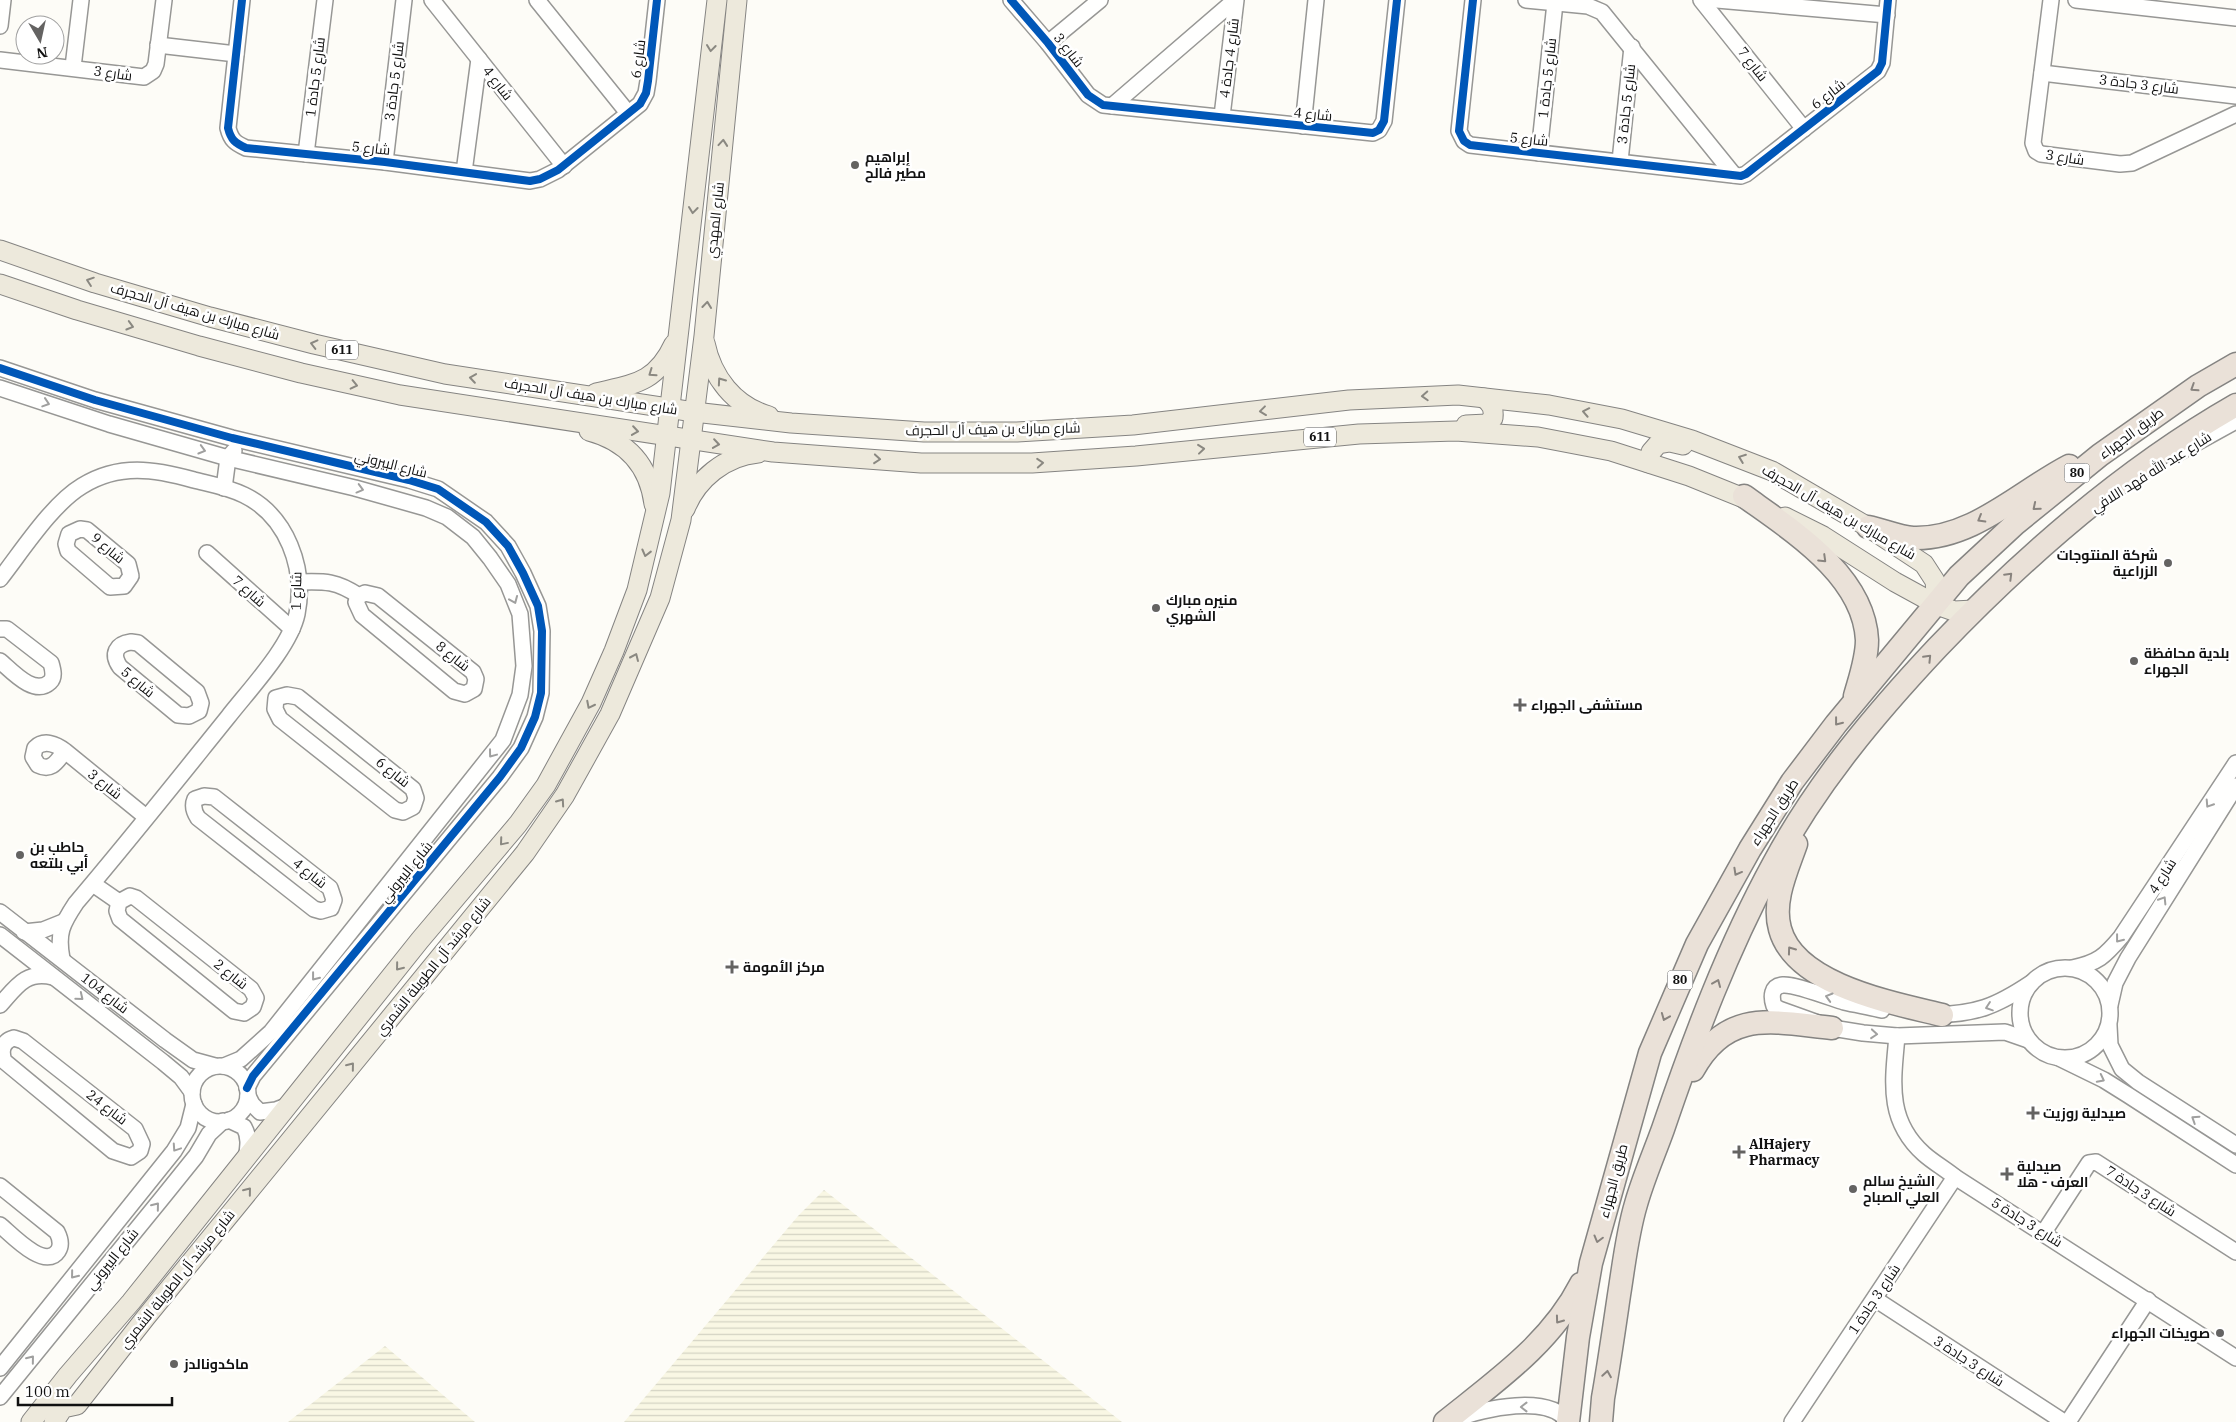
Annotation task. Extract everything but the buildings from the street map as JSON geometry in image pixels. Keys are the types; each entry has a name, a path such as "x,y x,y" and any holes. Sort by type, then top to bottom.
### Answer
{"highway":[{"name":"طريق الجهراء","path":"1568,1422 1578,1337 1591,1263 1650,1053 1697,944 1750,849 1792,782 1853,703 1932,616 1959,576 2015,524 2100,455 2198,386 2236,364"},
{"name":"طريق الجهراء","path":"1601,1422 1626,1244 1636,1204 1678,1085 1738,934 1774,862 1811,801 1894,693 1974,610 2034,552 2154,456 2236,404"},
{"path":"1868,527 1911,538 1942,537 1968,527 2068,466 2100,455"},
{"path":"1744,496 1794,532 1827,562 1852,590 1863,614 1867,641 1864,664 1853,703"},
{"path":"1834,770 1841,749 1852,729 1932,616"},
{"path":"1811,801 1780,890 1778,908 1779,929 1788,949 1803,965 1853,991 1886,1002 1942,1014"},
{"path":"1636,1204 1667,1145 1693,1071 1702,1053 1715,1041 1732,1029 1748,1024 1770,1021 1832,1028"},
{"path":"1445,1422 1535,1347 1554,1328 1570,1306 1591,1263"},
{"path":"1568,1422 1591,1412 1603,1398"}],"main road":[{"name":"شارع المهدي","path":"667,436 717,0"},
{"name":"شارع المهدي","path":"690,440 704,336 737,0"},
{"name":"شارع مبارك بن هيف آل الحجرف","path":"0,250 95,284 210,317 314,344 445,374 694,412 791,423 934,433 1017,432 1133,425 1349,400 1458,395 1549,406 1622,419 1699,443 1772,471 1868,527 1924,564 1935,581 1932,616"},
{"name":"شارع مبارك بن هيف آل الحجرف","path":"0,284 77,310 301,373 400,395 773,452 930,463 1032,463 1136,456 1359,434 1456,431 1538,437 1611,451 1744,496 1823,536 1894,582 1932,616"},
{"path":"589,395 635,384 655,373 667,360 678,334"},
{"path":"704,336 709,361 722,384 740,402 764,415 791,423"},
{"path":"1359,434 1375,428 1487,424 1493,418 1494,411 1490,403 1484,398"},
{"path":"535,416 599,434 627,450 644,468 652,488 655,515"},
{"path":"930,463 923,458 920,450 926,436 934,433"},
{"name":"شارع مرشد آل الطويلة الشمري","path":"31,1422 246,1159 420,940 518,824 546,785 591,703 614,651 637,590 655,515 667,436"},
{"name":"شارع مرشد آل الطويلة الشمري","path":"54,1422 63,1408 77,1405 146,1317 525,853 565,795 610,714 660,598 681,520 690,440"},
{"path":"1649,463 1651,452 1658,444 1664,442 1688,445 1699,443"},
{"path":"681,520 690,497 705,477 725,462 749,454 773,452"},
{"name":"شارع مبارك بن هيف آل الحجرف","path":"1932,616 1954,611 1974,610"},
{"path":"436,962 440,944 486,887 485,879 476,875"},
{"path":"48,1422 53,1410 53,1394"}],"street":[{"path":"0,26 3,0"},
{"path":"73,67 81,0"},
{"name":"شارع 3","path":"0,60 73,67 144,77 154,71 164,0"},
{"name":"شارع 5","path":"242,0 228,128 230,138 235,143 246,148 385,162 530,181 550,176 628,113"},
{"name":"شارع 5 جادة 1","path":"306,154 325,0"},
{"name":"شارع 5 جادة 3","path":"385,162 404,0"},
{"name":"شارع 4","path":"432,0 564,166"},
{"path":"537,0 628,113"},
{"name":"شارع 6","path":"628,113 640,104 646,93 657,0"},
{"name":"شارع 3","path":"1011,0 1048,43 1088,95 1103,105 1112,106"},
{"path":"1048,43 1100,0"},
{"path":"1112,106 1236,0"},
{"name":"شارع 4 جادة 4","path":"1222,116 1236,0"},
{"path":"1303,126 1316,0"},
{"name":"شارع 4","path":"1112,106 1373,133 1382,126 1397,0"},
{"name":"شارع 5","path":"1473,0 1458,131 1464,141 1470,145 1734,175"},
{"path":"1526,0 1597,8 1602,12 1734,175"},
{"name":"شارع 7","path":"1701,0 1804,129"},
{"path":"1717,0 1887,15"},
{"name":"شارع 6","path":"1734,175 1746,174 1878,71 1882,63 1888,0"},
{"name":"شارع 3","path":"2051,0 2033,142 2036,151 2041,154 2120,164 2132,163 2236,114"},
{"path":"2076,0 2236,18"},
{"name":"شارع 5 جادة 1","path":"1540,153 1555,3"},
{"path":"158,46 236,54"},
{"name":"شارع 5 جادة 3","path":"1620,161 1632,47"},
{"path":"464,172 479,59"},
{"name":"شارع 3 جادة 3","path":"2042,73 2236,96"},
{"name":"شارع البيروني","path":"0,368 95,400 232,438 409,480 438,489 486,522 508,546 538,606 542,631 543,664 541,693 535,718 521,748 253,1076 247,1092"},
{"name":"شارع البيروني","path":"0,388 109,424 228,458 355,488 426,508 447,517 474,537 490,558 508,584 520,614 524,666 520,695 502,740 271,1032 241,1059 219,1066"},
{"name":"شارع عبد الله فهد اللافي","path":"2067,524 2165,460 2236,421"},
{"path":"224,488 228,458 235,446 232,438"},
{"path":"245,462 244,451 251,443"},
{"name":"شارع 1","path":"0,579 62,502 82,486 102,477 124,471 148,469 243,494 271,515 291,543 299,582 297,614 285,643 175,784 146,817 63,922 59,946 62,959"},
{"name":"شارع 9","path":"49,517 69,534"},
{"name":"شارع 7","path":"207,553 292,629"},
{"name":"شارع 8","path":"299,582 334,582 359,596"},
{"name":"شارع 8","path":"365,594 378,596 473,672 476,679 474,689 465,694 454,691 362,615 356,602 359,596 365,594"},
{"path":"0,629 8,629 51,664 54,671 52,678 47,684 40,687 31,686 0,660"},
{"name":"شارع 5","path":"131,642 138,643 198,692 201,703 199,711 189,716 178,715 127,673 116,661 115,651 119,646 131,642"},
{"path":"255,682 276,698"},
{"name":"شارع 6","path":"292,695 298,697 413,789 416,798 413,807 403,812 395,810 280,719 275,709 276,698 292,695"},
{"path":"199,711 219,728"},
{"name":"شارع 3","path":"65,751 146,817"},
{"name":"شارع 4","path":"2072,968 2092,964 2101,959 2122,937 2236,763"},
{"path":"175,784 195,799"},
{"name":"شارع 4","path":"2110,1005 2115,983 2128,958 2236,786"},
{"name":"شارع 4","path":"204,796 214,798 330,888 334,900 331,908 321,911 314,910 198,818 193,807 195,799 204,796"},
{"path":"93,884 119,902"},
{"name":"شارع 2","path":"130,896 136,898 251,989 256,998 254,1007 244,1012 234,1011 120,918 117,911 119,902 130,896"},
{"name":"شارع 104","path":"0,912 193,1060 219,1066"},
{"path":"24,932 43,930 63,922"},
{"name":"شارع 104","path":"0,935 56,977 180,1077 193,1098"},
{"path":"348,936 350,946 360,947"},
{"path":"16,948 21,966 19,983"},
{"path":"335,952 344,955 347,963"},
{"path":"2236,1145 2138,1082 2122,1069 2110,1045 2110,1005 2100,985 2092,977 2072,968 2050,970 1997,1004 1968,1012 1942,1014 1915,1015 1883,1010 1845,1002 1789,985 1783,985 1773,990 1774,1006 1780,1010 1832,1028 1898,1036 1999,1031 2017,1034 2046,1054 2057,1057 2112,1085 2236,1166"},
{"path":"0,1005 19,983 36,974 56,977"},
{"path":"2028,1040 2020,1021 2020,1011 2021,1001 2031,983"},
{"path":"2057,1057 2074,1057 2089,1051 2101,1039 2109,1024"},
{"path":"119,1028 147,1044 154,1043 157,1034"},
{"name":"شارع 3 جادة 5","path":"1898,1036 1892,1082 1895,1103 1900,1119 1910,1138 1924,1154 1955,1177 2148,1300 2234,1351"},
{"name":"شارع 24","path":"14,1038 23,1040 135,1129 142,1144 140,1151 131,1157 113,1151 4,1061 2,1042 14,1038"},
{"path":"247,1092 240,1113 226,1120 214,1121 206,1117 193,1098 199,1075 219,1066 239,1073 247,1092 252,1104 260,1112 276,1110 289,1104"},
{"name":"شارع البيروني","path":"0,1368 174,1151 188,1128 193,1098"},
{"path":"226,1120 244,1127 248,1133 249,1140 246,1159"},
{"name":"شارع البيروني","path":"0,1397 196,1156 209,1134 226,1120"},
{"name":"شارع 3 جادة 7","path":"2044,1232 2089,1163 2096,1162 2236,1252"},
{"name":"شارع 3 جادة 1","path":"1792,1422 1955,1177"},
{"path":"0,1186 57,1232 60,1249 50,1257 37,1256 0,1225"},
{"path":"59,1295 62,1304 73,1307"},
{"name":"شارع 3 جادة 3","path":"1874,1299 2064,1422"},
{"path":"2068,1422 2148,1300"},
{"path":"44,1314 54,1315 58,1325"},
{"path":"1451,1422 1471,1414 1505,1407 1540,1407 1559,1414 1568,1422"}],"shaded area":[{"path":"824,1190 1122,1422 624,1422 798,1216"},
{"path":"385,1346 475,1422 288,1422"}],"cycle path":[{"path":"242,0 228,128 234,141 246,148 385,162 530,181 540,179 558,170 640,104 646,93 648,81 657,0"},
{"path":"1011,0 1048,43 1088,95 1103,105 1373,133 1379,130 1384,121 1397,0"},
{"path":"1473,0 1459,131 1464,141 1470,145 1741,176 1878,71 1882,63 1888,0"},
{"path":"0,368 95,400 232,438 409,480 438,489 486,522 508,546 538,606 542,631 541,693 535,717 521,748 500,777 253,1076 247,1088"}],"place":[{"name":"إبراهيم مطير فالح","path":"855,165"},
{"name":"شركة المنتوجات الزراعية","path":"2168,563"},
{"name":"منيره مبارك الشهري","path":"1156,608"},
{"name":"بلدية محافظة الجهراء","path":"2134,661"},
{"name":"مستشفى الجهراء","path":"1520,705"},
{"name":"حاطب بن أبي بلتعه","path":"20,855"},
{"name":"مركز الأمومة","path":"732,967"},
{"name":"صيدلية روزيت","path":"2033,1113"},
{"name":"AlHajery Pharmacy","path":"1739,1152"},
{"name":"صيدلية العرف - هلا","path":"2007,1174"},
{"name":"الشيخ سالم العلي الصباح","path":"1853,1189"},
{"name":"صويخات الجهراء","path":"2220,1333"},
{"name":"ماكدونالدز","path":"174,1364"}]}
